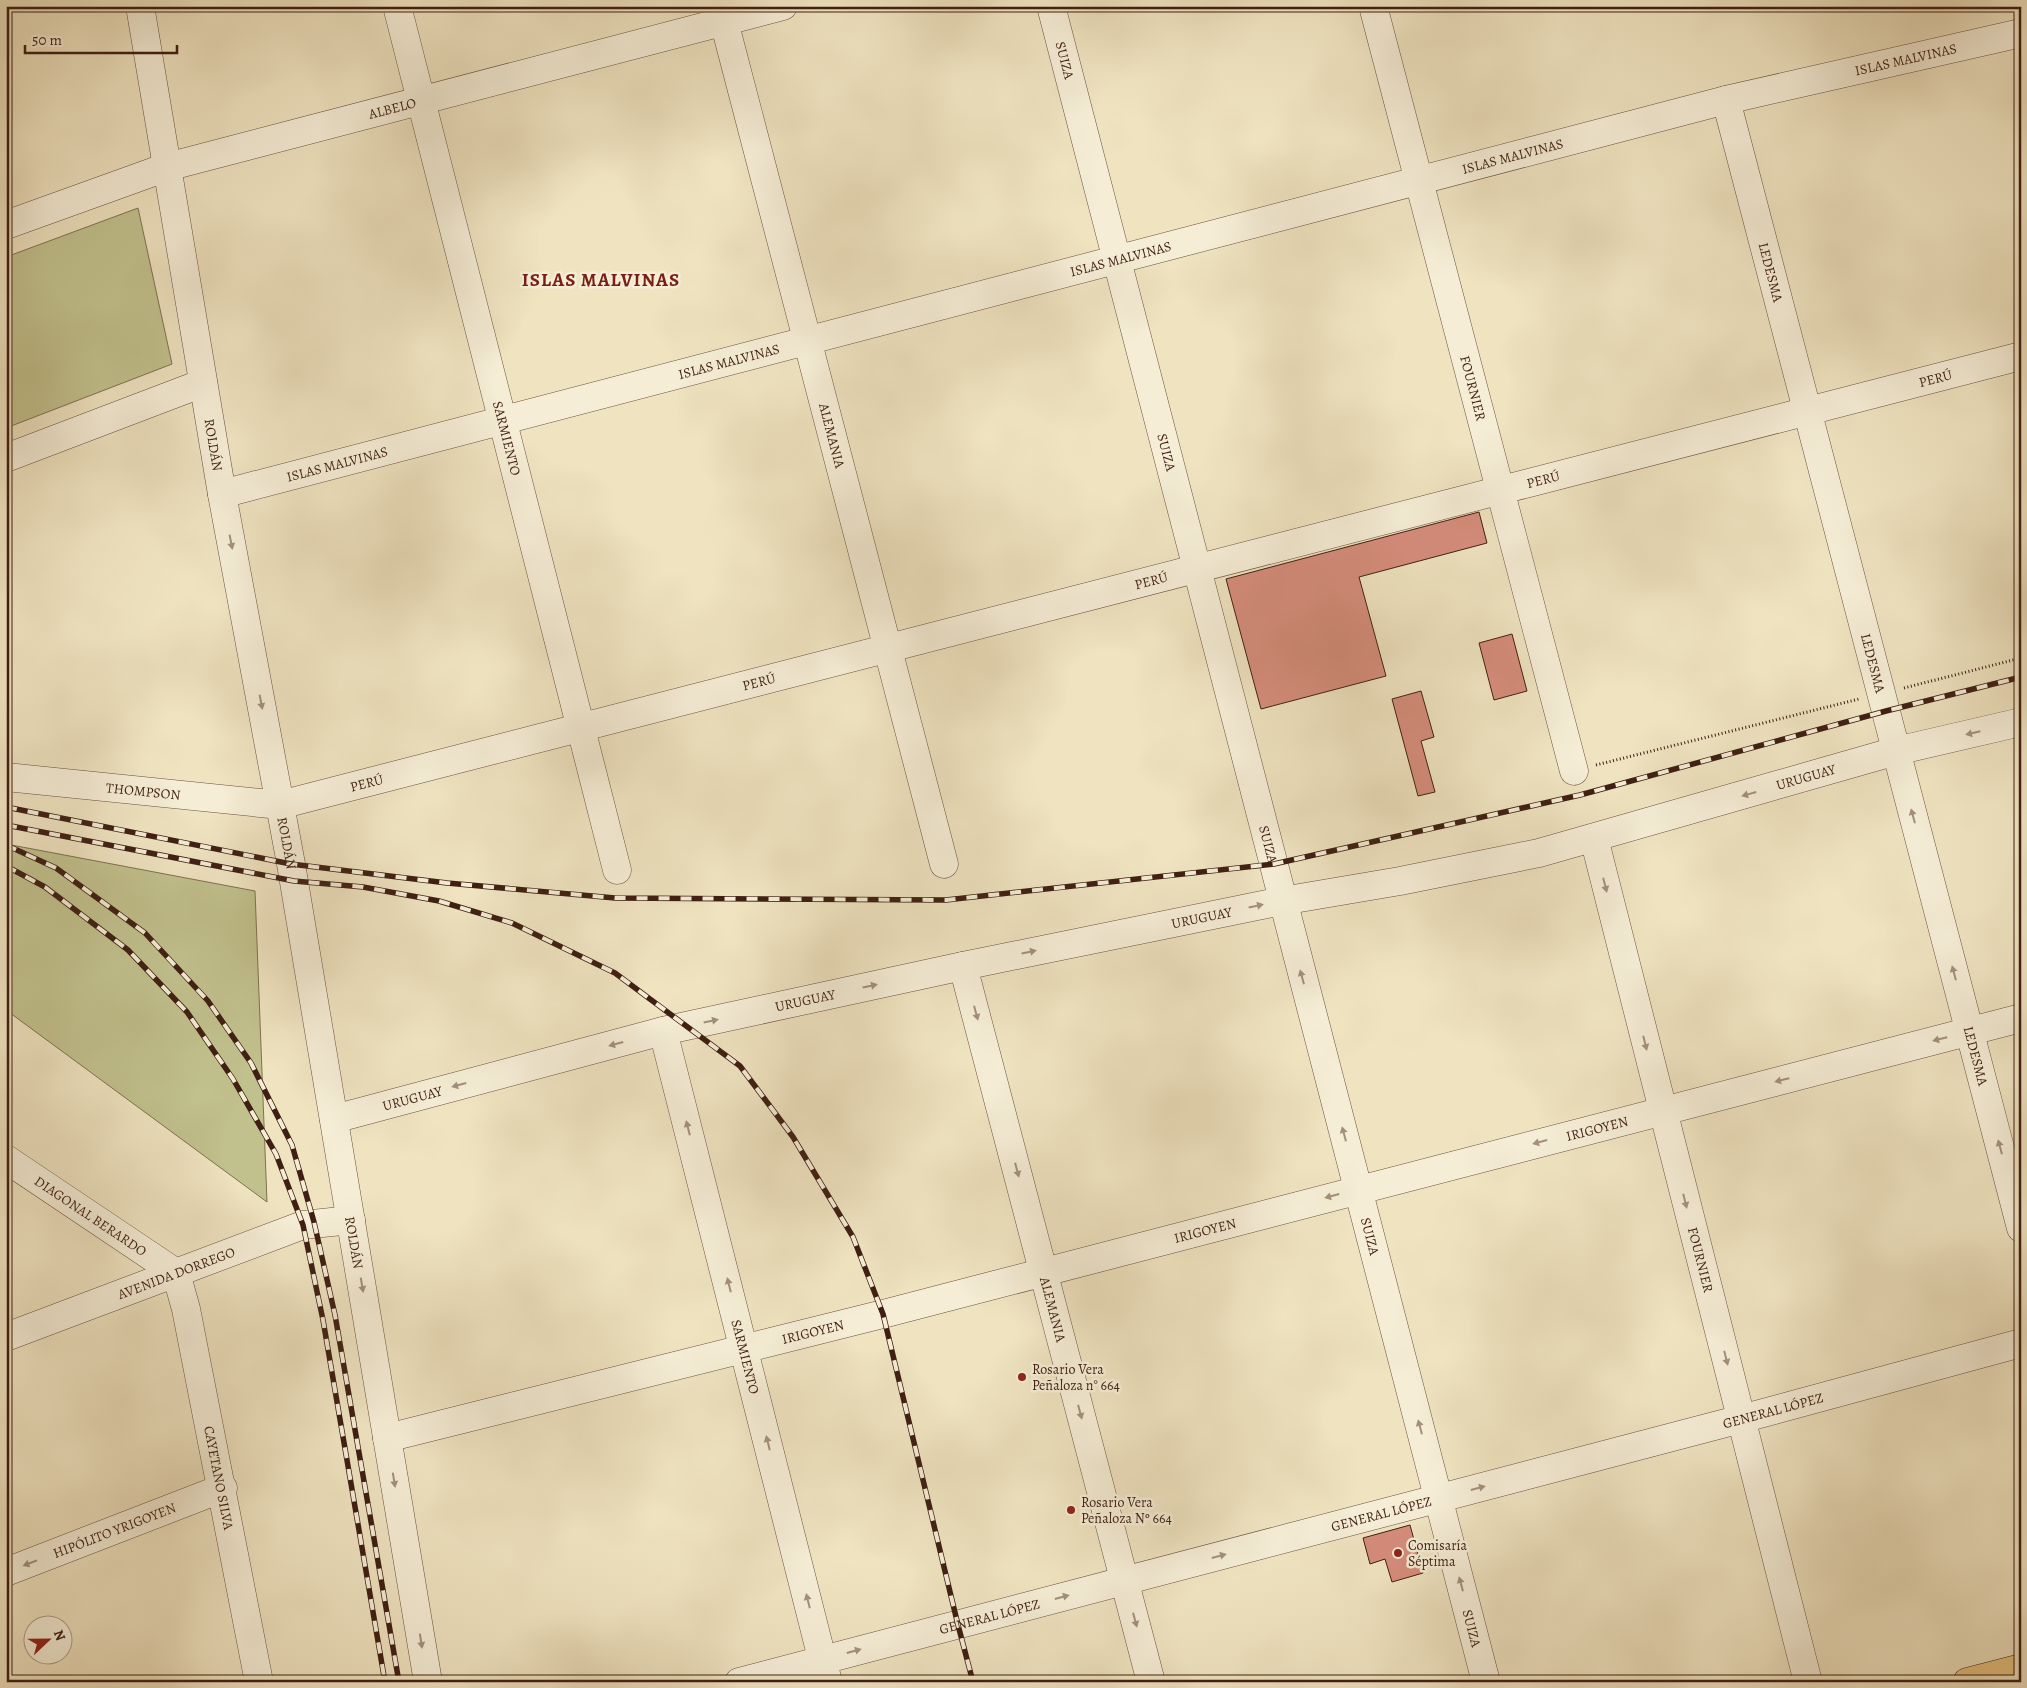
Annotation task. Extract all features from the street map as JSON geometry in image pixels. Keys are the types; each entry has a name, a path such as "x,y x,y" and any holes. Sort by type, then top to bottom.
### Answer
{"main road":[{"path":"1968,1682 2021,1668"}],"street":[{"name":"ROLDÁN","path":"140,6 222,494 280,805 334,1119 428,1682"},
{"name":"SARMIENTO","path":"397,6 618,870"},
{"name":"ALBELO","path":"6,225 167,167 421,100 722,14 783,6"},
{"name":"SUIZA","path":"1051,6 1486,1682"},
{"name":"FOURNIER","path":"1373,6 1574,771"},
{"name":"ALEMANIA","path":"722,14 944,864"},
{"name":"ISLAS MALVINAS","path":"222,494 1726,100 2021,33"},
{"name":"LEDESMA","path":"1726,100 2021,1228"},
{"name":"PERÚ","path":"280,805 2021,356"},
{"path":"6,458 203,384"},
{"name":"URUGUAY","path":"334,1119 663,1031 963,966 1282,901 1400,881 1538,853 1896,751 2021,722"},
{"name":"THOMPSON","path":"6,777 280,805"},
{"name":"FOURNIER","path":"1594,838 1808,1682"},
{"name":"ALEMANIA","path":"963,966 1151,1682"},
{"name":"IRIGOYEN","path":"388,1438 745,1348 2021,1018"},
{"name":"SARMIENTO","path":"663,1031 826,1671"},
{"name":"DIAGONAL BERARDO","path":"6,1159 176,1273"},
{"name":"AVENIDA DORREGO","path":"6,1337 302,1225 351,1220"},
{"name":"CAYETANO SILVA","path":"176,1273 186,1309 223,1488 259,1682"},
{"name":"GENERAL LÓPEZ","path":"740,1682 826,1671 1125,1581 1741,1419 2021,1343"},
{"name":"HIPÓLITO YRIGOYEN","path":"6,1572 223,1488"}],"path":[{"path":"1574,771 2021,658"}],"green space":[{"path":"138,208 172,364 6,428 6,257"},
{"path":"6,844 255,891 267,1202 6,1010"}],"building":[{"path":"1479,512 1487,543 1359,577 1386,676 1261,709 1226,579"},
{"path":"1512,634 1527,691 1494,700 1479,643"},
{"path":"1421,691 1434,737 1421,741 1435,792 1418,796 1392,699"},
{"path":"1410,1525 1423,1573 1392,1582 1385,1559 1370,1564 1363,1538"}],"railway":[{"path":"6,807 291,864 447,883 615,898 946,900 1274,864 1580,795 1886,711 2021,677"},
{"path":"6,825 294,881 363,887 439,901 512,923 615,973 740,1066 793,1137 853,1237 883,1314 973,1682"},
{"path":"6,845 56,868 145,933 208,1001 251,1063 292,1145 314,1222 335,1315 399,1682"},
{"path":"6,866 45,887 128,950 187,1012 233,1079 276,1154 303,1225 323,1320 385,1682"}],"place":[{"name":"Rosario Vera Peñaloza n° 664","path":"1022,1377"},
{"name":"Rosario Vera Peñaloza Nº 664","path":"1071,1510"},
{"name":"Comisaría Séptima","path":"1398,1553"}],"district":[{"name":"ISLAS MALVINAS","path":"601,280"}]}
